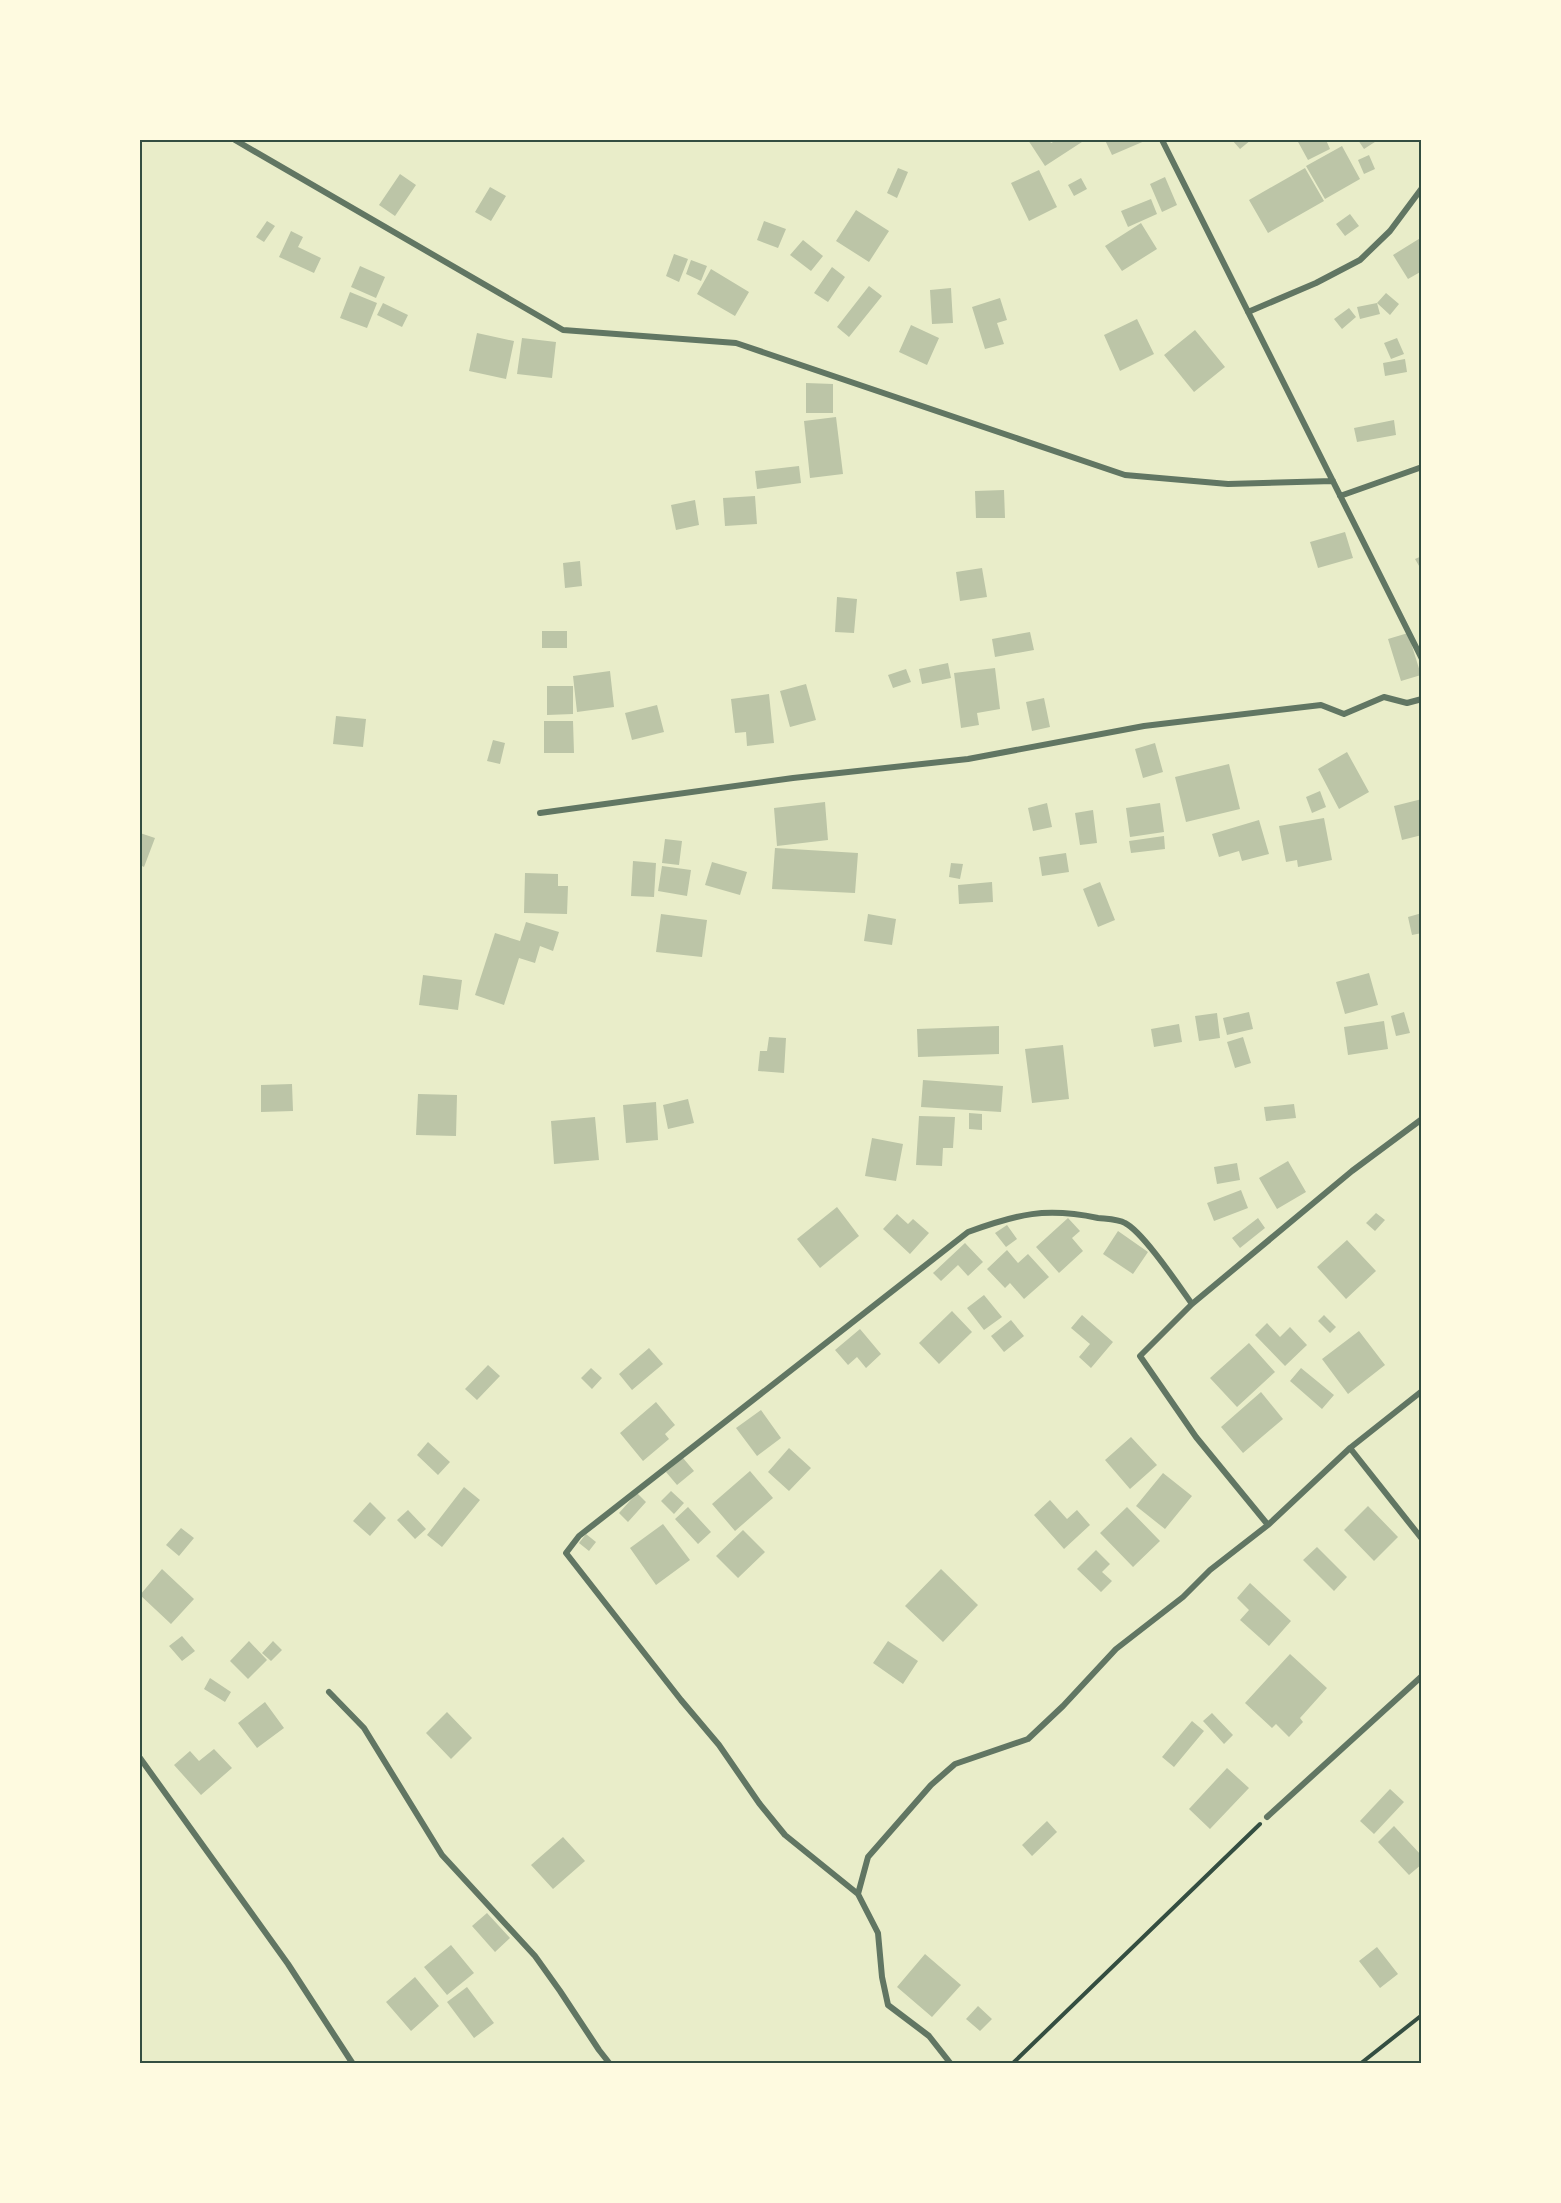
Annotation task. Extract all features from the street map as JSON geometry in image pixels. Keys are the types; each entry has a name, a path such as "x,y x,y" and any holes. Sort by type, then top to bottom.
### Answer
{"street":[{"path":"235,140 563,330 736,343 1125,475 1228,484 1333,481"},
{"path":"1162,140 1422,659"},
{"path":"1248,312 1316,283 1360,260 1390,231 1422,188"},
{"path":"1340,496 1422,468"},
{"path":"540,813 793,778 968,759 1144,726 1321,705 1344,714 1384,697 1407,703 1422,699"},
{"path":"1268,1525 1196,1437 1140,1356 1192,1304 1352,1171 1422,1119"},
{"path":"951,2064 929,2036 888,2005 882,1977 878,1933 858,1894 785,1835 759,1803 719,1745 681,1700 566,1552 579,1536 968,1232 1009,1217 1054,1211 1125,1223 1147,1244 1192,1304"},
{"path":"858,1894 868,1857 939,1778 955,1764 1028,1739 1063,1706 1116,1649 1183,1597 1210,1570 1268,1525 1350,1448 1422,1391"},
{"path":"1350,1448 1422,1539"},
{"path":"1267,1817 1422,1676"},
{"path":"329,1692 364,1728 442,1854 535,1956 610,2064"},
{"path":"140,1758 288,1964 353,2064"}],"path":[{"path":"1012,2064 1267,1817"},
{"path":"1360,2064 1422,2015"}],"building":[{"path":"1028,140 1049,140 1051,143 1057,140 1085,140 1045,166"},
{"path":"1105,140 1147,140 1112,155"},
{"path":"1232,140 1251,140 1240,149"},
{"path":"1297,140 1326,140 1330,149 1308,160"},
{"path":"1358,140 1378,140 1364,149"},
{"path":"1342,146 1360,179 1325,199 1306,166"},
{"path":"1369,155 1375,169 1364,174 1358,160"},
{"path":"898,168 908,172 897,198 887,193"},
{"path":"1305,168 1324,201 1268,233 1249,200"},
{"path":"1039,170 1057,207 1029,221 1011,183"},
{"path":"400,174 416,185 395,216 379,205"},
{"path":"1165,177 1177,205 1162,212 1150,184"},
{"path":"1081,178 1087,189 1074,196 1068,185"},
{"path":"490,187 506,196 491,221 475,212"},
{"path":"1151,199 1157,214 1128,227 1121,211"},
{"path":"856,210 889,231 869,262 836,241"},
{"path":"1350,214 1359,226 1345,236 1336,224"},
{"path":"267,221 275,226 264,242 256,237"},
{"path":"764,221 786,229 778,248 757,240"},
{"path":"1141,223 1157,249 1122,271 1105,246"},
{"path":"291,231 303,237 298,247 321,258 314,273 279,257"},
{"path":"1422,237 1422,271 1408,279 1393,255"},
{"path":"803,240 823,256 811,271 790,255"},
{"path":"674,254 688,259 679,282 666,276"},
{"path":"691,260 707,266 701,281 686,274"},
{"path":"360,266 385,277 376,298 351,287"},
{"path":"832,267 845,277 828,302 814,293"},
{"path":"711,269 749,292 735,316 697,294"},
{"path":"869,286 882,296 849,337 837,327"},
{"path":"951,288 953,323 932,324 930,290"},
{"path":"350,292 377,303 367,328 340,318"},
{"path":"1386,293 1399,304 1390,315 1377,303"},
{"path":"1000,298 1007,320 997,323 1004,344 985,349 972,307"},
{"path":"383,303 408,315 402,327 377,315"},
{"path":"1377,303 1380,314 1360,319 1357,307"},
{"path":"1349,308 1356,317 1342,329 1334,319"},
{"path":"1137,319 1154,354 1120,371 1104,335"},
{"path":"911,325 939,338 927,365 899,352"},
{"path":"1195,330 1225,367 1194,392 1164,355"},
{"path":"477,333 514,341 506,379 469,371"},
{"path":"522,338 556,342 552,378 517,374"},
{"path":"1397,338 1404,354 1391,359 1384,343"},
{"path":"1405,359 1407,372 1385,376 1383,363"},
{"path":"806,383 833,384 833,413 806,413"},
{"path":"836,417 843,474 810,478 804,421"},
{"path":"1394,420 1396,435 1357,442 1354,428"},
{"path":"799,466 801,483 757,489 755,471"},
{"path":"1004,490 1005,518 976,518 975,491"},
{"path":"755,496 757,524 725,526 723,498"},
{"path":"695,500 699,525 676,530 671,505"},
{"path":"1345,532 1353,558 1318,568 1310,542"},
{"path":"1422,556 1422,571 1415,559"},
{"path":"580,561 582,586 565,588 563,563"},
{"path":"982,568 987,597 960,601 956,572"},
{"path":"837,597 857,599 854,633 835,632"},
{"path":"542,631 567,631 567,648 542,648"},
{"path":"1030,632 1034,650 995,657 992,639"},
{"path":"1408,633 1421,675 1401,681 1388,639"},
{"path":"948,663 951,678 922,684 919,669"},
{"path":"995,668 1000,709 977,713 979,725 961,728 954,673"},
{"path":"906,669 911,682 893,688 888,675"},
{"path":"610,671 614,707 577,712 573,676"},
{"path":"806,684 816,720 790,727 780,691"},
{"path":"547,686 573,686 573,714 547,715"},
{"path":"769,694 774,743 747,746 746,732 735,733 731,699"},
{"path":"1044,698 1050,727 1032,731 1026,702"},
{"path":"657,705 664,732 632,740 625,713"},
{"path":"336,716 366,719 363,747 333,744"},
{"path":"544,721 573,721 574,753 544,753"},
{"path":"493,740 505,743 500,764 487,761"},
{"path":"1155,743 1163,772 1143,778 1135,749"},
{"path":"1347,752 1369,792 1339,809 1318,769"},
{"path":"1229,764 1240,809 1186,822 1175,777"},
{"path":"1320,791 1326,807 1312,813 1306,797"},
{"path":"1422,799 1422,835 1402,840 1394,806"},
{"path":"825,802 828,840 777,846 774,808"},
{"path":"1047,803 1052,827 1033,831 1028,808"},
{"path":"1160,803 1164,832 1130,837 1126,808"},
{"path":"1093,810 1097,843 1080,845 1075,813"},
{"path":"1324,818 1332,860 1298,867 1297,860 1286,862 1279,826"},
{"path":"1259,820 1269,854 1242,861 1239,851 1219,857 1212,834"},
{"path":"140,833 155,838 144,867 140,865"},
{"path":"1164,836 1165,849 1131,853 1129,841"},
{"path":"665,839 682,841 679,865 662,863"},
{"path":"775,848 858,853 855,893 772,889"},
{"path":"1066,853 1069,872 1042,876 1039,857"},
{"path":"633,861 656,863 654,897 631,896"},
{"path":"712,862 747,872 740,895 705,885"},
{"path":"951,863 963,864 960,879 949,877"},
{"path":"662,866 691,870 687,896 658,891"},
{"path":"525,873 558,874 558,886 568,886 567,914 524,913"},
{"path":"992,882 993,902 959,904 958,885"},
{"path":"1100,882 1115,920 1098,927 1083,889"},
{"path":"1422,913 1422,933 1412,935 1408,917"},
{"path":"661,914 707,920 702,957 656,952"},
{"path":"868,914 896,919 892,945 864,941"},
{"path":"526,922 559,932 553,951 540,946 535,963 519,958 504,1005 475,995 495,933 520,941"},
{"path":"1369,973 1378,1005 1345,1014 1336,982"},
{"path":"423,975 462,980 458,1010 419,1005"},
{"path":"1249,1012 1253,1029 1227,1035 1223,1018"},
{"path":"1404,1012 1410,1033 1396,1036 1391,1016"},
{"path":"1217,1013 1220,1038 1199,1041 1195,1016"},
{"path":"1384,1021 1388,1049 1348,1055 1344,1027"},
{"path":"1179,1024 1182,1042 1154,1047 1151,1029"},
{"path":"999,1026 999,1054 918,1057 917,1029"},
{"path":"769,1037 786,1038 784,1073 758,1071 760,1051 767,1051"},
{"path":"1243,1037 1251,1063 1235,1068 1227,1042"},
{"path":"1063,1045 1069,1099 1032,1103 1025,1049"},
{"path":"923,1080 1003,1086 1001,1112 921,1107"},
{"path":"292,1084 293,1111 261,1112 261,1085"},
{"path":"418,1094 457,1095 456,1136 416,1135"},
{"path":"688,1099 694,1123 668,1129 663,1105"},
{"path":"656,1102 658,1140 626,1143 623,1105"},
{"path":"1294,1104 1296,1118 1266,1121 1264,1107"},
{"path":"969,1113 982,1114 982,1130 969,1129"},
{"path":"919,1116 955,1117 953,1148 943,1148 942,1166 916,1165"},
{"path":"595,1117 599,1160 554,1164 551,1121"},
{"path":"872,1138 903,1144 896,1181 865,1176"},
{"path":"1288,1161 1306,1192 1277,1209 1259,1178"},
{"path":"1237,1163 1240,1180 1217,1184 1214,1167"},
{"path":"1241,1190 1248,1208 1214,1221 1207,1203"},
{"path":"837,1207 859,1236 820,1268 797,1239"},
{"path":"1376,1213 1385,1220 1375,1231 1366,1223"},
{"path":"897,1214 908,1224 913,1219 929,1233 910,1254 883,1229"},
{"path":"1068,1218 1080,1231 1072,1238 1083,1251 1059,1273 1036,1247"},
{"path":"1258,1218 1265,1228 1240,1248 1232,1238"},
{"path":"1007,1225 1017,1239 1006,1247 995,1233"},
{"path":"1118,1231 1148,1252 1133,1274 1103,1254"},
{"path":"1347,1240 1376,1271 1346,1299 1317,1267"},
{"path":"965,1243 983,1262 968,1276 958,1265 941,1281 933,1273"},
{"path":"1007,1250 1018,1263 1028,1254 1049,1277 1024,1299 1010,1283 1005,1288 987,1269"},
{"path":"984,1295 1002,1317 984,1330 967,1308"},
{"path":"952,1311 972,1332 939,1364 919,1343"},
{"path":"1082,1315 1113,1342 1091,1368 1079,1357 1090,1344 1071,1328"},
{"path":"1324,1315 1336,1327 1330,1333 1318,1321"},
{"path":"1011,1320 1024,1336 1004,1352 991,1336"},
{"path":"1267,1323 1280,1337 1290,1327 1307,1345 1285,1366 1255,1335"},
{"path":"860,1329 881,1354 866,1368 857,1357 848,1365 835,1350"},
{"path":"1359,1331 1385,1365 1348,1394 1322,1359"},
{"path":"1249,1343 1275,1372 1237,1407 1210,1378"},
{"path":"649,1348 663,1364 632,1390 619,1374"},
{"path":"488,1365 500,1376 477,1400 465,1389"},
{"path":"591,1368 602,1378 592,1389 581,1378"},
{"path":"1301,1368 1334,1395 1322,1409 1290,1381"},
{"path":"1261,1392 1283,1419 1243,1453 1221,1427"},
{"path":"656,1402 675,1425 665,1434 669,1439 643,1461 620,1433"},
{"path":"761,1410 781,1438 757,1456 736,1428"},
{"path":"1131,1437 1157,1465 1130,1489 1105,1460"},
{"path":"428,1442 450,1462 438,1475 417,1455"},
{"path":"789,1448 811,1468 789,1491 768,1472"},
{"path":"683,1458 694,1471 677,1485 666,1472"},
{"path":"750,1471 773,1498 735,1531 712,1504"},
{"path":"1163,1473 1192,1496 1165,1529 1136,1506"},
{"path":"464,1487 480,1500 442,1547 427,1535"},
{"path":"671,1491 684,1503 674,1514 661,1501"},
{"path":"637,1493 646,1502 628,1522 619,1513"},
{"path":"1050,1500 1067,1519 1077,1510 1090,1525 1064,1549 1034,1515"},
{"path":"370,1502 386,1518 370,1536 353,1521"},
{"path":"1368,1506 1398,1537 1374,1561 1344,1530"},
{"path":"688,1507 711,1532 698,1544 675,1519"},
{"path":"1127,1507 1160,1541 1133,1567 1100,1533"},
{"path":"408,1510 426,1529 415,1539 397,1520"},
{"path":"663,1524 690,1560 656,1585 630,1548"},
{"path":"181,1528 194,1538 179,1556 166,1545"},
{"path":"743,1530 765,1552 738,1578 716,1556"},
{"path":"586,1534 596,1542 589,1551 579,1543"},
{"path":"1317,1547 1347,1577 1334,1591 1303,1560"},
{"path":"1096,1550 1110,1564 1102,1572 1112,1581 1101,1592 1077,1569"},
{"path":"162,1569 194,1599 171,1624 140,1595"},
{"path":"941,1569 978,1605 943,1642 905,1606"},
{"path":"1250,1583 1291,1621 1269,1646 1240,1620 1249,1610 1237,1598"},
{"path":"182,1636 195,1651 182,1661 169,1646"},
{"path":"249,1641 267,1660 248,1679 230,1661"},
{"path":"273,1641 282,1650 271,1661 262,1653"},
{"path":"888,1641 918,1661 903,1684 873,1663"},
{"path":"1290,1654 1327,1688 1300,1718 1303,1722 1289,1737 1276,1724 1272,1728 1245,1703"},
{"path":"210,1678 231,1692 225,1702 204,1689"},
{"path":"265,1702 284,1728 257,1748 238,1723"},
{"path":"447,1712 472,1738 451,1759 426,1733"},
{"path":"1212,1713 1233,1735 1224,1744 1203,1721"},
{"path":"1192,1721 1204,1731 1174,1767 1162,1757"},
{"path":"214,1749 232,1768 201,1795 174,1765 190,1751 199,1761"},
{"path":"1227,1768 1249,1788 1210,1829 1189,1809"},
{"path":"1390,1789 1404,1802 1374,1834 1360,1821"},
{"path":"1047,1821 1057,1832 1032,1856 1022,1845"},
{"path":"1394,1826 1422,1856 1422,1864 1409,1875 1378,1842"},
{"path":"563,1837 585,1861 553,1889 531,1865"},
{"path":"487,1913 510,1938 495,1952 472,1926"},
{"path":"451,1945 474,1973 447,1995 424,1967"},
{"path":"1377,1947 1398,1974 1380,1988 1359,1961"},
{"path":"925,1954 961,1985 932,2017 897,1987"},
{"path":"415,1977 439,2006 411,2031 386,2002"},
{"path":"467,1987 494,2023 474,2038 447,2002"},
{"path":"978,2006 992,2019 980,2031 966,2019"}]}
